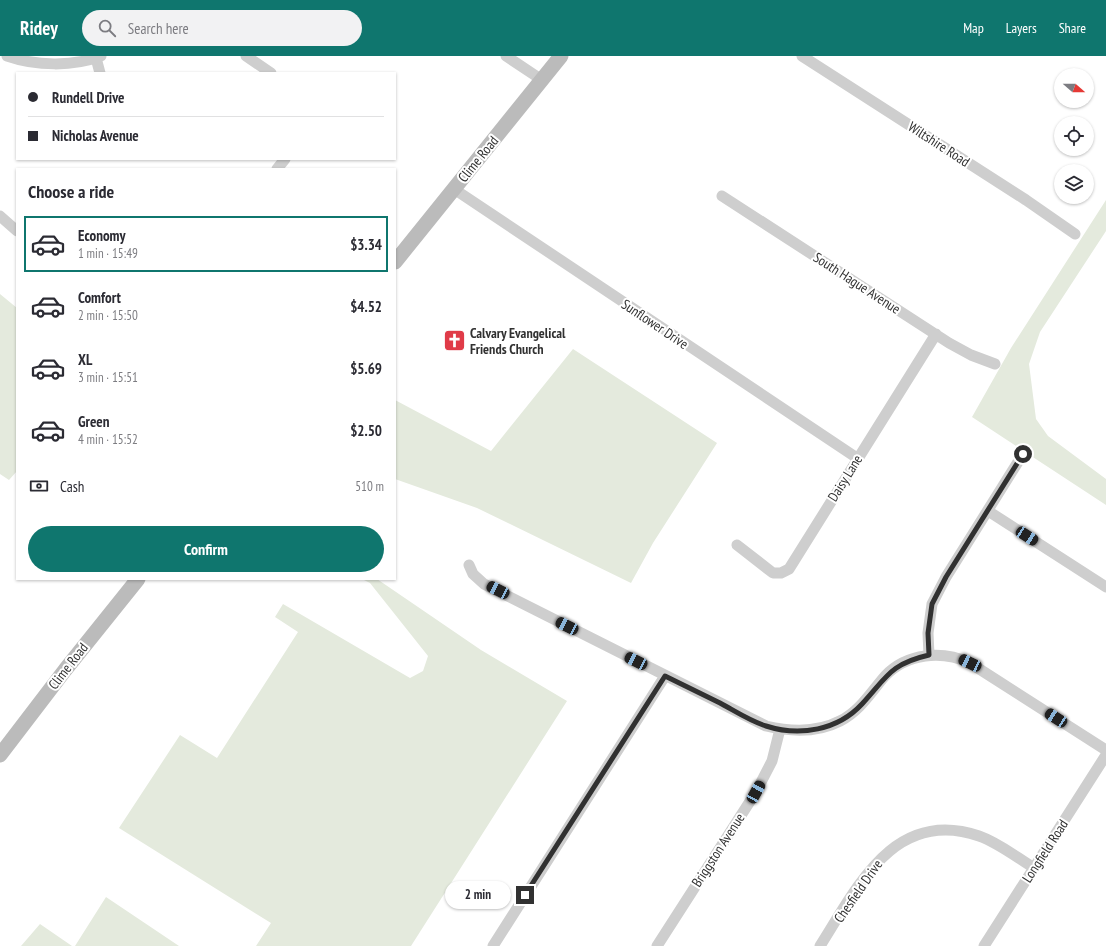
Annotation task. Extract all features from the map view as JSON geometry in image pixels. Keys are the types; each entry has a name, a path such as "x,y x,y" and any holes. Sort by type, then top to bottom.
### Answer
{"main road":[{"name":"Clime Road","path":"396,261 561,56"},
{"name":"Clime Road","path":"0,755 65,670 137,580"}],"street":[{"path":"7,56 20,61 45,63 71,63 99,57 100,72"},
{"path":"246,56 270,72"},
{"path":"506,56 542,80"},
{"name":"Wiltshire Road","path":"802,56 1075,234"},
{"path":"278,168 284,160"},
{"name":"Sunflower Drive","path":"454,189 857,458"},
{"name":"South Hague Avenue","path":"722,196 936,334 971,355 995,364"},
{"path":"0,216 16,230"},
{"name":"Daisy Lane","path":"736,545 773,573 781,573 788,568 936,334"},
{"path":"929,655 928,633 932,604 946,577 1023,454"},
{"path":"988,511 1106,587"},
{"path":"469,565 473,574 484,584 753,720 780,729 798,731 814,730 840,721 862,704 886,675 896,668 915,658 929,655 950,656 970,663 1106,750"},
{"path":"493,946 665,676"},
{"name":"Briggston Avenue","path":"657,946 756,792 772,761 780,729"},
{"name":"Longfield Road","path":"984,946 1106,755"},
{"name":"Chesfield Drive","path":"820,946 868,873 882,856 902,840 938,830 961,831 979,836 996,844 1034,868"}],"shaded area":[{"path":"1106,200 1106,231 1040,332 1029,364 1036,419 1048,436 1106,479 1106,505 972,417 1011,348"},
{"path":"0,294 16,307 16,472 9,480 0,474"},
{"path":"573,349 717,443 653,543 631,583 477,508 396,479 396,401 491,451"},
{"path":"364,580 378,580 481,650 567,701 411,946 256,946 271,923 119,828 180,735 217,758 298,632 275,617 283,604 410,678 423,671 428,656 370,583"},
{"path":"106,897 179,946 75,946"},
{"path":"40,924 72,946 21,946"}],"place":[{"name":"Calvary Evangelical Friends Church","path":"454,341"}],"route":[{"path":"525,895 665,676 766,726 798,731 814,730 840,721 852,713 862,704 886,675 896,668 915,658 929,655 928,633 932,604 946,577 1023,454"}]}
